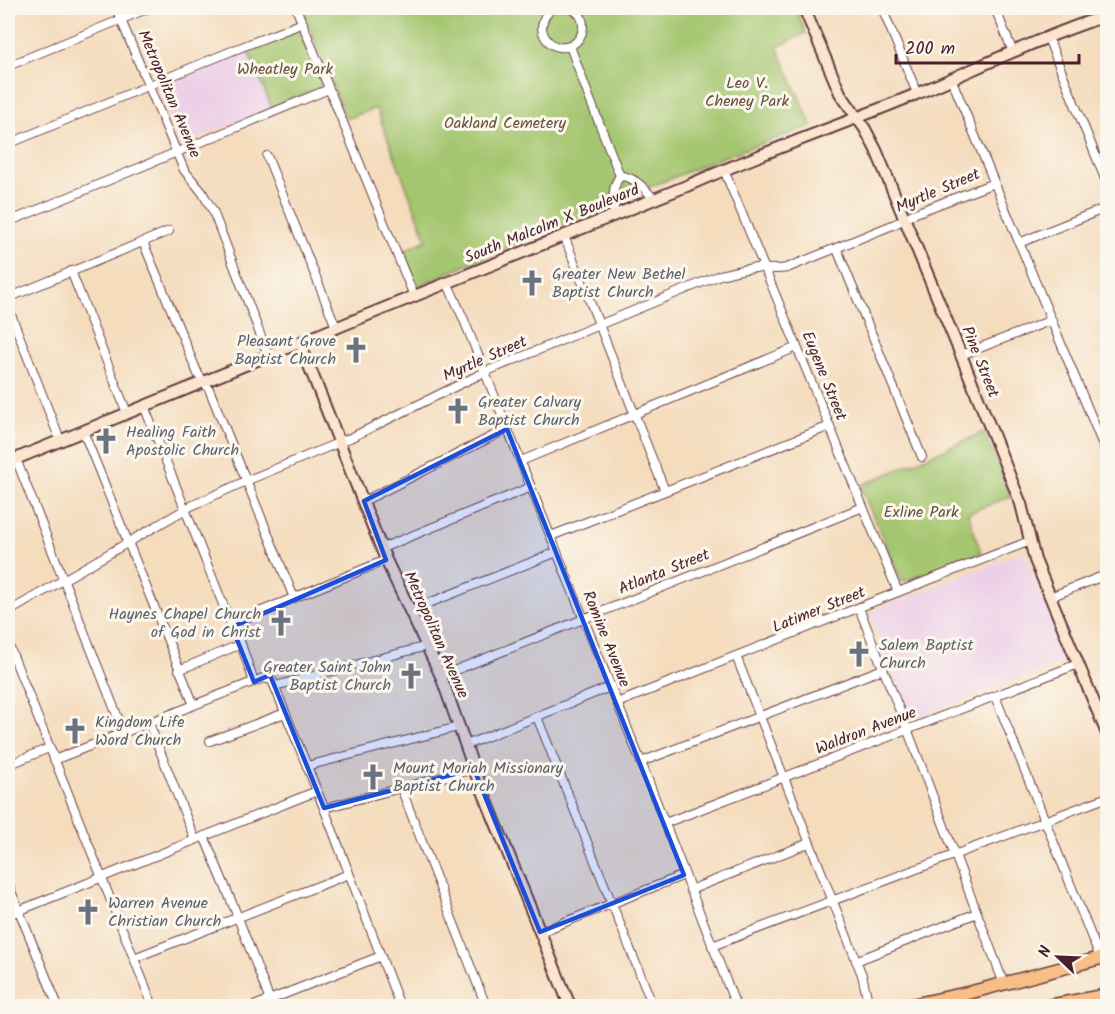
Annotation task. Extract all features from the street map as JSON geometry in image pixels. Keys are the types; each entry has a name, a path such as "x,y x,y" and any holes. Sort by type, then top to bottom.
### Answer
{"main road":[{"path":"906,1006 1004,984 1104,957"},
{"path":"1056,1006 1107,996"}],"street":[{"name":"Metropolitan Avenue","path":"116,8 184,170 202,192 213,211 268,355"},
{"path":"8,66 149,8"},
{"path":"296,8 414,296"},
{"path":"553,8 542,20 543,35 555,46 564,47 570,46 580,37 583,28 580,15 570,8"},
{"name":"Pine Street","path":"804,8 840,93 865,129 876,150 1021,504 1035,560 1078,664 1104,719 1107,736"},
{"path":"882,8 917,93"},
{"path":"995,8 1013,52"},
{"name":"South Malcolm X Boulevard","path":"12,461 336,327 1107,15"},
{"path":"8,144 303,23"},
{"path":"1048,38 1107,186"},
{"path":"570,46 620,176"},
{"path":"951,78 1107,457"},
{"path":"8,222 329,89"},
{"path":"267,156 336,327"},
{"name":"Eugene Street","path":"724,170 898,592"},
{"path":"620,176 635,181 654,199"},
{"path":"614,216 614,189 620,176"},
{"name":"Myrtle Street","path":"8,612 185,510 246,481 341,443 485,372 720,275 757,268 776,270 787,268 837,249 913,214 994,183"},
{"path":"1019,243 1107,207"},
{"path":"8,298 169,231"},
{"path":"564,236 665,491"},
{"path":"142,242 198,374 209,389 294,598"},
{"path":"837,249 922,457"},
{"path":"71,272 127,413"},
{"name":"Romine Avenue","path":"447,282 551,536 736,1006"},
{"path":"8,307 60,440"},
{"path":"961,355 1052,320"},
{"name":"Metropolitan Avenue","path":"300,343 386,560 441,676 474,769 570,1006"},
{"path":"521,461 797,347"},
{"path":"144,406 232,627 241,644 254,682"},
{"path":"551,536 830,426"},
{"path":"364,501 507,429"},
{"path":"83,431 194,705"},
{"path":"12,461 63,581 123,733"},
{"path":"382,548 531,487"},
{"name":"Atlanta Street","path":"441,676 863,507"},
{"name":"Latimer Street","path":"617,704 1030,542"},
{"path":"410,611 557,552"},
{"path":"232,627 252,615 386,560"},
{"path":"1050,597 1107,574"},
{"path":"859,608 908,730 1004,984"},
{"path":"8,643 153,1006"},
{"path":"179,670 241,644"},
{"path":"275,686 427,646"},
{"path":"736,656 856,960 869,1006"},
{"name":"Waldron Avenue","path":"665,823 1078,664"},
{"path":"641,762 883,669"},
{"path":"54,760 263,678 272,680 400,1006"},
{"path":"466,745 610,687"},
{"path":"995,696 1044,821 1104,957"},
{"path":"210,741 285,713"},
{"path":"537,717 652,1006"},
{"path":"149,723 195,840"},
{"path":"307,766 458,727"},
{"path":"8,765 49,748"},
{"path":"324,808 474,769"},
{"path":"400,788 486,1006"},
{"path":"8,915 317,790"},
{"path":"712,946 1107,797"},
{"path":"204,836 271,1004"},
{"path":"690,890 809,843"},
{"path":"134,958 349,874"},
{"path":"540,932 684,875"},
{"path":"8,884 58,1006"},
{"path":"856,960 977,913"},
{"path":"254,1006 271,1004 381,956"}],"highlighted area":[{"path":"507,429 684,875 540,932 474,769 324,808 270,675 254,682 232,627 386,560 364,501"}],"shaded area":[{"path":"248,51 272,108 180,145 158,89"},
{"path":"1024,552 1068,660 911,720 869,612"}],"green space":[{"name":"Oakland Cemetery","path":"302,8 764,8 766,10 796,8 806,33 777,47 812,126 723,157 416,287 401,252 427,240 376,108 346,119"},
{"name":"Wheatley Park","path":"298,29 322,87 272,108 248,51"},
{"name":"Exline Park","path":"984,432 1011,496 968,513 981,553 902,582 860,486"}],"place":[{"name":"Greater New Bethel Baptist Church","path":"532,283"},
{"name":"Pleasant Grove Baptist Church","path":"356,350"},
{"name":"Greater Calvary Baptist Church","path":"458,411"},
{"name":"Healing Faith Apostolic Church","path":"106,441"},
{"name":"Haynes Chapel Church of God in Christ","path":"281,623"},
{"name":"Salem Baptist Church","path":"859,654"},
{"name":"Greater Saint John Baptist Church","path":"411,676"},
{"name":"Kingdom Life Word Church","path":"75,731"},
{"name":"Mount Moriah Missionary Baptist Church","path":"373,777"},
{"name":"Warren Avenue Christian Church","path":"88,912"}],"park label":[{"name":"Leo V. Cheney Park","path":"747,92"}]}
